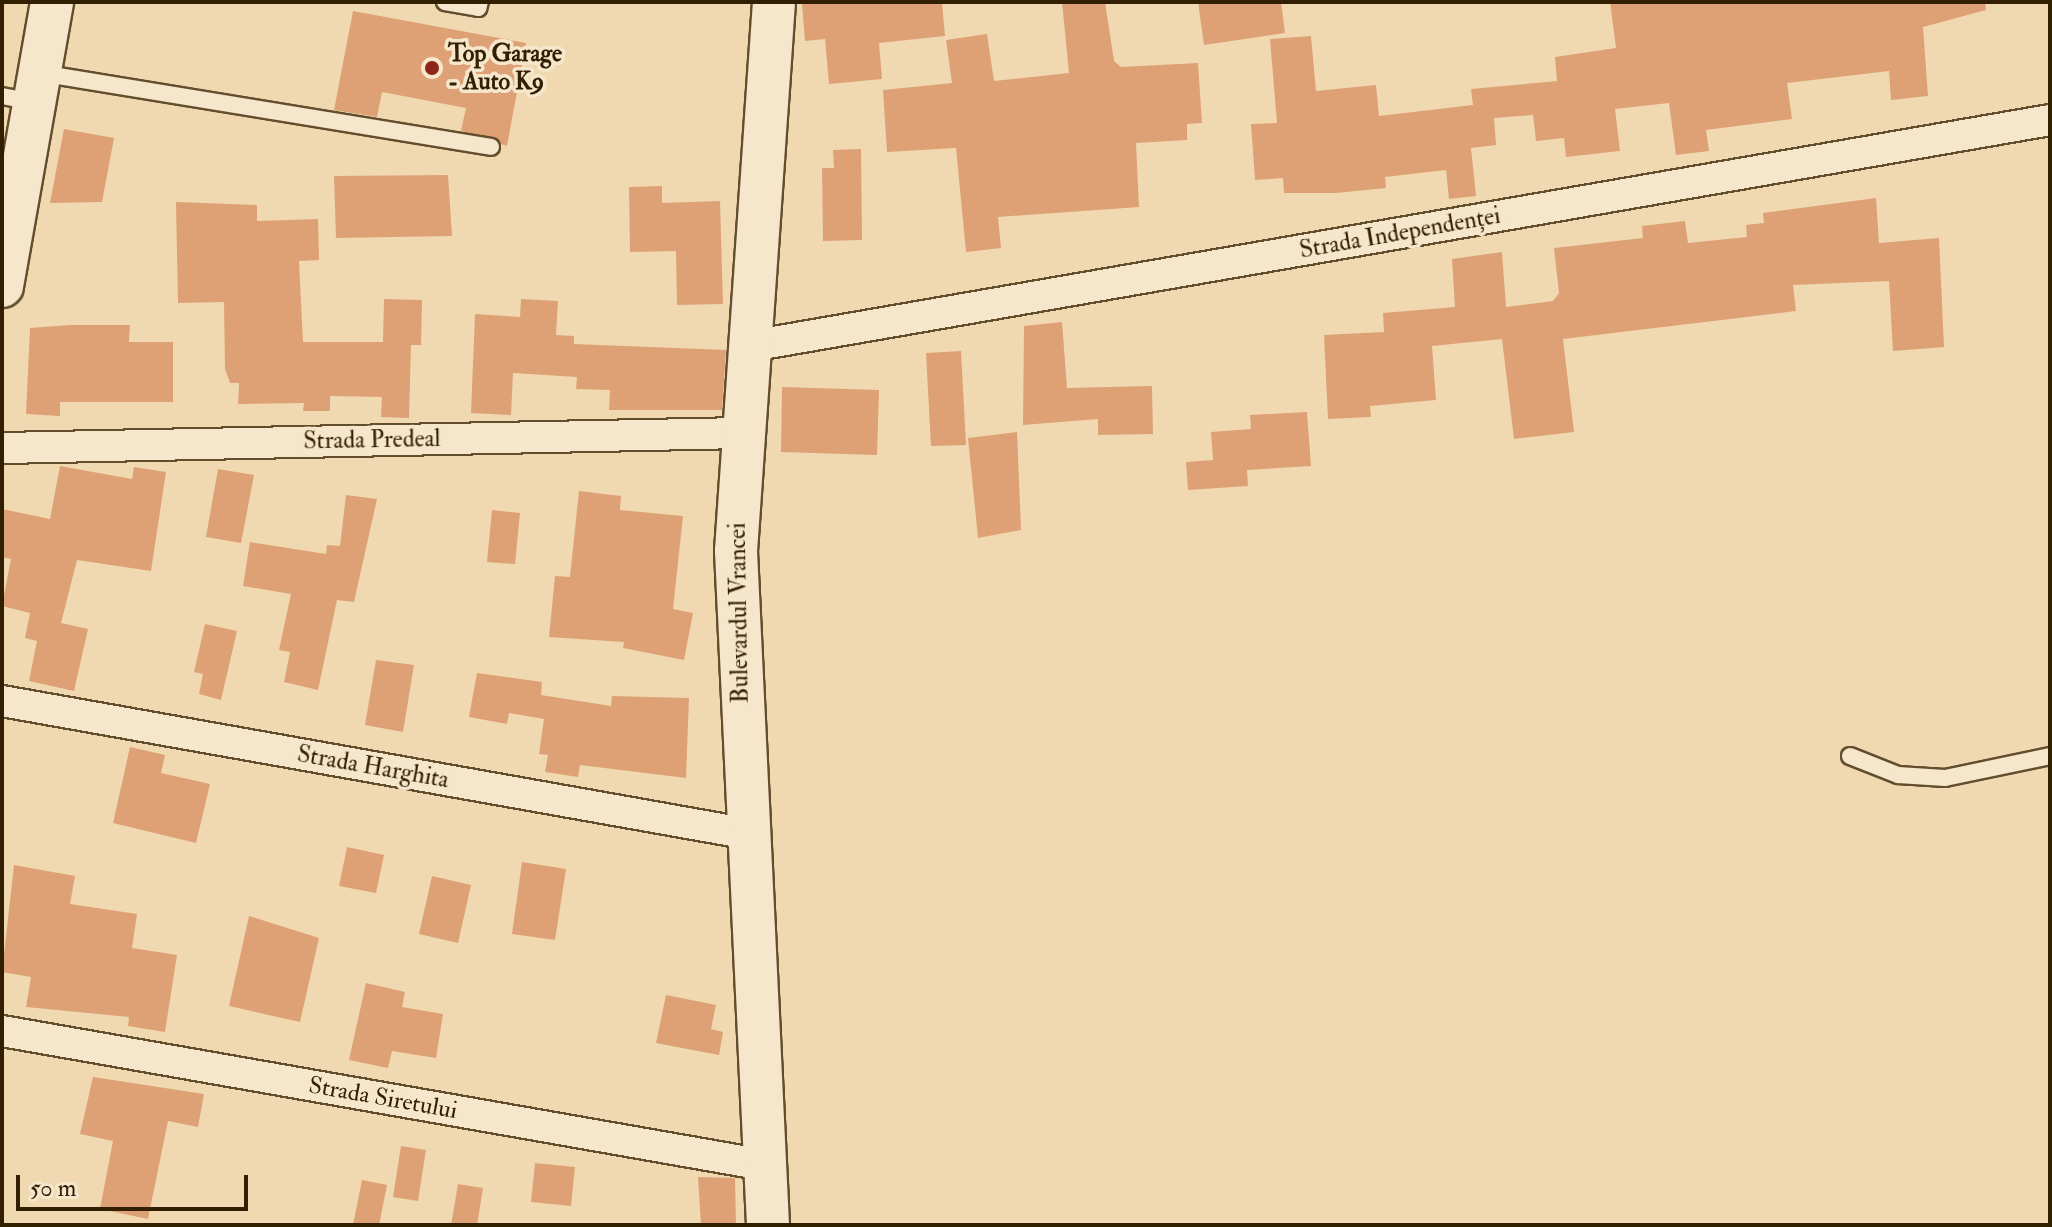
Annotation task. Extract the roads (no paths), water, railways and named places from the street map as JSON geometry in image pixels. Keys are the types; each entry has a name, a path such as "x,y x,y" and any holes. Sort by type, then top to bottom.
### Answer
{"street":[{"path":"2,286 25,91 52,2"},
{"name":"Bulevardul Vrancei","path":"768,1225 744,833 736,551 774,2"},
{"name":"Strada Independenței","path":"751,346 2050,120"},
{"name":"Strada Predeal","path":"2,448 742,433"},
{"name":"Strada Harghita","path":"2,701 744,833"},
{"name":"Strada Siretului","path":"2,1031 764,1165"}],"lane":[{"path":"445,2 478,8 480,2"},
{"path":"25,91 491,147"},
{"path":"1850,756 1898,775 1945,778 2050,756"}],"place":[{"name":"Top Garage - Auto K9","path":"432,68"}]}
